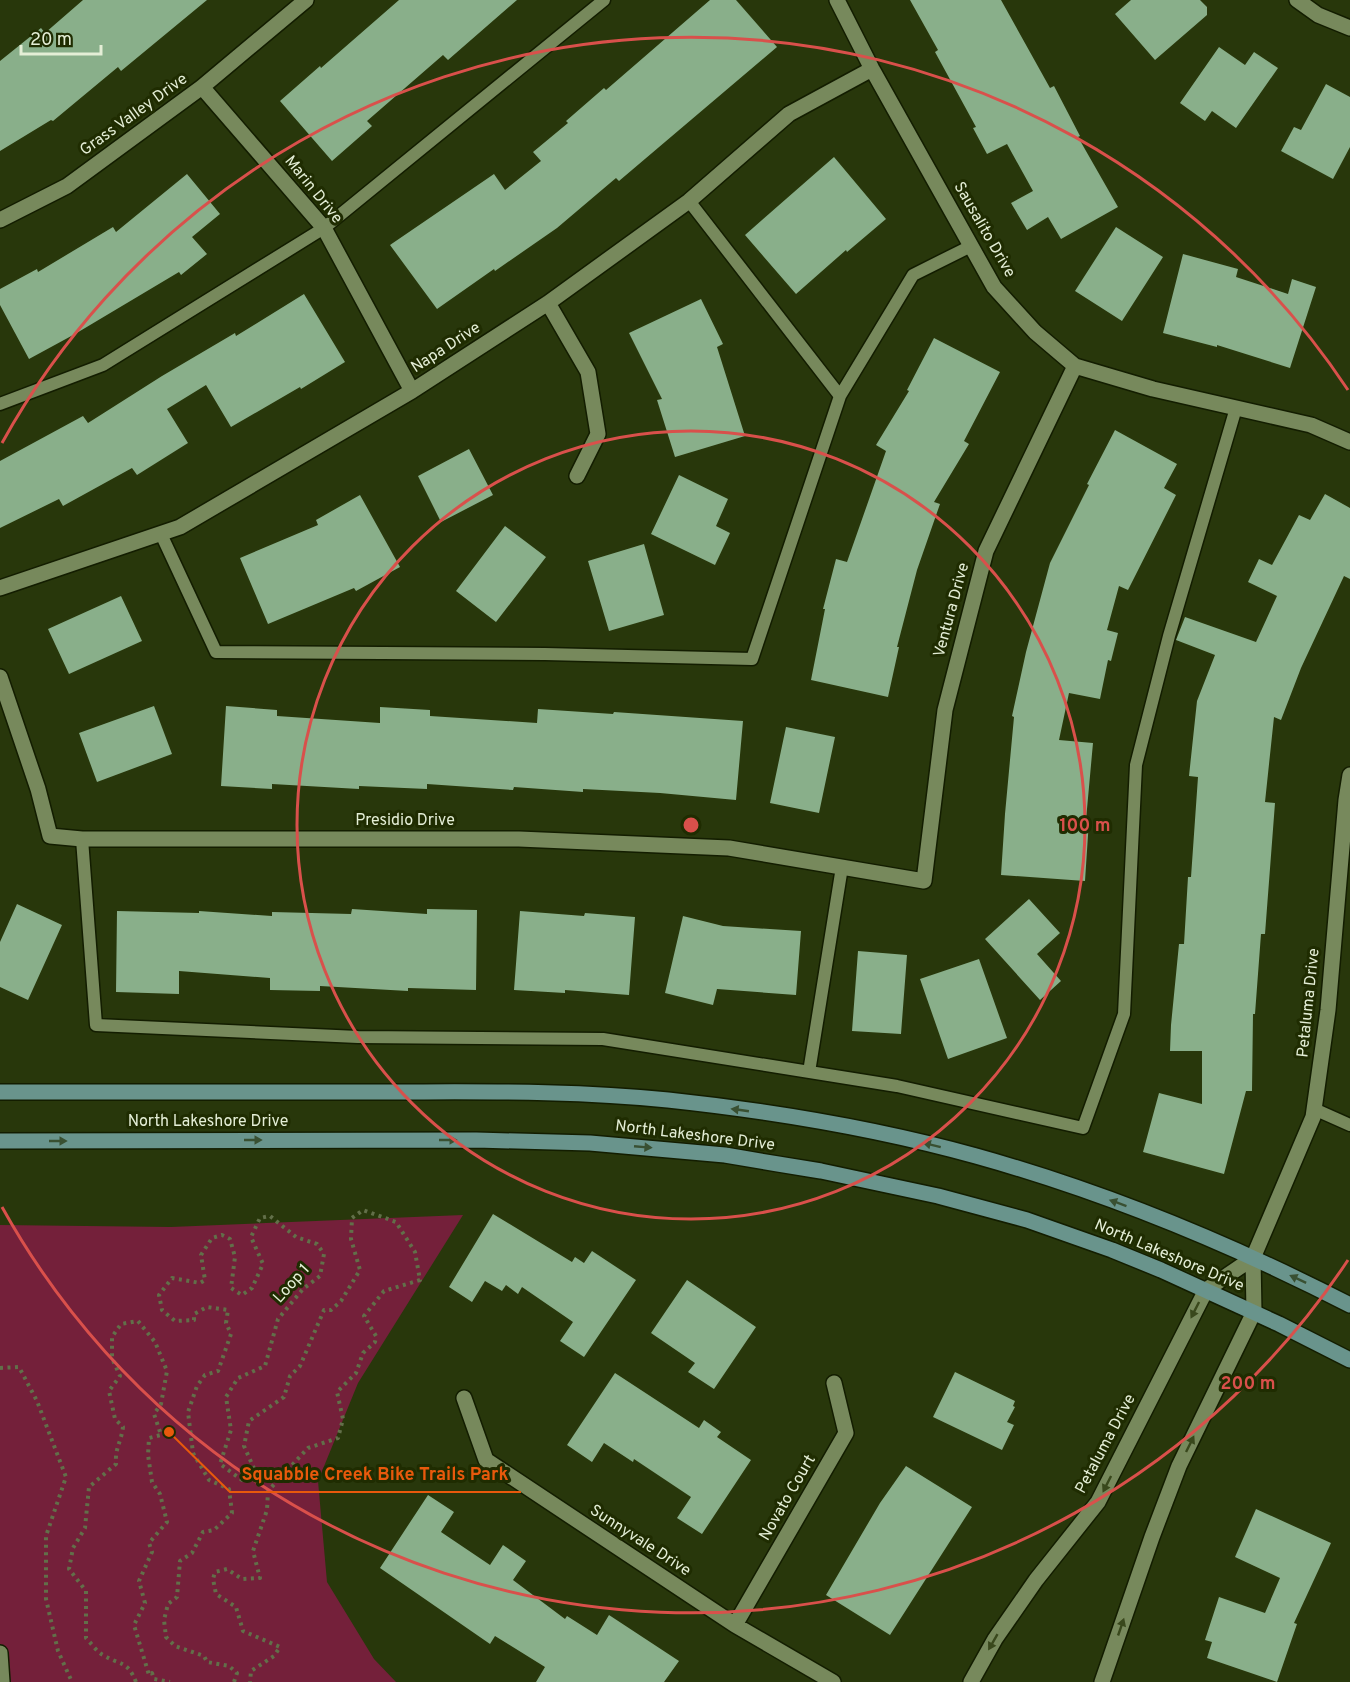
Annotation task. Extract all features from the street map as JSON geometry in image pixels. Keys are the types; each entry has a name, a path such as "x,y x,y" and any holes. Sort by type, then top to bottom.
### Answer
{"main road":[{"name":"North Lakeshore Drive","path":"0,1092 590,1094 667,1100 796,1118 873,1132 976,1156 1050,1179 1171,1222 1253,1258 1350,1305"},
{"name":"North Lakeshore Drive","path":"0,1141 476,1140 590,1143 725,1155 820,1171 938,1196 1027,1220 1161,1270 1254,1312 1350,1360"}],"street":[{"name":"Grass Valley Drive","path":"0,220 67,186 202,87 306,0"},
{"name":"Sausalito Drive","path":"837,0 872,69 994,287 1035,332 1076,366 1153,389 1311,425 1350,442"},
{"path":"1297,0 1318,15 1350,28"},
{"name":"Napa Drive","path":"0,588 180,527 412,391 548,303 689,201 789,114 872,69"},
{"name":"Marin Drive","path":"202,87 324,228 412,391"},
{"path":"548,303 588,372 598,434 577,476"},
{"name":"Ventura Drive","path":"924,881 945,710 986,551 1076,366"},
{"name":"Presidio Drive","path":"0,677 38,789 50,836 82,839 519,839 729,848 924,881"},
{"name":"Petaluma Drive","path":"1102,1682 1179,1466 1254,1312 1253,1258 1314,1109 1328,1010 1350,775"},
{"name":"Petaluma Drive","path":"971,1682 995,1639 1036,1580 1098,1502 1206,1290 1253,1258"},
{"name":"Novato Court","path":"735,1625 846,1433 834,1383"},
{"name":"Sunnyvale Drive","path":"464,1398 486,1460 735,1625 833,1682"},
{"path":"0,1653 2,1682"}],"lane":[{"path":"0,404 102,365 324,228 604,0"},
{"path":"689,201 840,396"},
{"path":"161,534 216,652 533,654 752,659 840,396 913,275 971,246"},
{"path":"82,839 96,1025 358,1037 603,1039 897,1086 1083,1128 1124,1014 1136,765 1169,636 1236,408"},
{"path":"809,1072 842,867"},
{"path":"1314,1109 1350,1125"}],"path":[{"name":"Loop 1","path":"234,1682 237,1673 230,1666 207,1662 204,1656 175,1646 166,1637 164,1620 168,1604 177,1597 180,1561 192,1553 203,1532 214,1530 232,1513 229,1489 209,1480 193,1453 188,1412 197,1386 205,1375 218,1371 231,1334 226,1323 228,1310 207,1307 194,1314 194,1320 175,1322 162,1310 159,1296 172,1278 200,1283 205,1280 201,1255 212,1238 222,1235 230,1239 235,1257 231,1288 242,1295 252,1288 263,1264 251,1237 260,1218 270,1216 296,1237 317,1244 324,1254 320,1276 303,1288 278,1319 265,1366 238,1378 226,1397 231,1430 220,1464 242,1480 256,1473 244,1446 249,1421 284,1397 290,1376 300,1366 324,1310 331,1310 341,1301 360,1270 351,1239 351,1229 352,1218 363,1210 396,1222 415,1252 420,1280 384,1291 364,1316 376,1336 375,1342 363,1353 356,1373 337,1392 343,1419 338,1438 308,1448 268,1491 267,1510 253,1551 260,1578 242,1579 227,1569 215,1572 213,1579 216,1594 236,1607 243,1631 280,1647 274,1656 251,1671 250,1682"},
{"path":"136,1682 126,1665 102,1655 86,1638 86,1591 69,1569 73,1548 85,1528 89,1487 116,1464 115,1450 121,1440 123,1427 116,1419 109,1391 120,1376 112,1358 112,1337 121,1324 138,1321 155,1342 167,1371 161,1404 154,1414 161,1435 149,1438 148,1455 152,1482 160,1494 167,1522 148,1543 152,1552 139,1581 145,1603 134,1625 149,1675 152,1673 154,1679 170,1682"},
{"path":"0,1368 19,1367 37,1401 66,1477 46,1536 46,1599 58,1651 72,1682"}],"shaded area":[{"path":"463,1215 358,1383 318,1481 327,1582 374,1659 396,1682 0,1682 0,1225 171,1227"}],"building":[{"path":"83,0 207,0 121,71 118,67 53,121 51,120 0,151 0,61 41,28 45,33"},
{"path":"399,0 517,0 448,60 443,55 367,121 372,126 332,161 280,101"},
{"path":"710,0 736,0 777,47 619,181 616,178 557,228 437,309 390,245 494,174 505,190 541,161 533,152 568,123 566,121 604,88 606,90"},
{"path":"910,0 1001,0 1050,88 1054,86 1080,136 1078,137 1118,207 1061,239 1048,217 1027,230 1011,203 1033,191 1007,144 987,154 973,128 976,127 935,52 938,50"},
{"path":"1131,0 1200,0 1207,7 1207,15 1155,60 1115,14"},
{"path":"1219,47 1245,65 1254,52 1278,68 1236,128 1212,111 1205,121 1180,103"},
{"path":"1326,84 1350,97 1350,147 1333,179 1281,151 1294,127 1301,130"},
{"path":"834,157 886,219 796,294 745,235"},
{"path":"187,174 220,214 192,237 207,254 181,275 179,272 29,359 0,305 0,289 37,269 38,272 113,227 116,232"},
{"path":"1116,227 1163,257 1122,321 1075,291"},
{"path":"1183,254 1238,269 1236,277 1288,294 1292,279 1316,287 1290,368 1217,345 1217,347 1163,333"},
{"path":"304,294 345,362 231,427 206,385 167,409 188,443 137,475 132,468 63,506 59,499 0,528 0,461 83,416 88,423 162,376 235,333 236,336"},
{"path":"701,299 723,344 717,347 745,436 675,457 657,400 662,399 629,333"},
{"path":"934,338 1000,372 964,441 969,444 934,502 940,504 917,570 897,647 899,647 888,697 811,680 825,609 823,609 836,559 847,562 886,451 876,445 909,391 907,390"},
{"path":"1115,430 1177,464 1164,488 1176,495 1128,590 1119,586 1107,630 1118,633 1111,661 1108,660 1100,699 1069,693 1059,740 1093,743 1086,820 1089,820 1085,881 1001,875 1014,717 1012,716 1026,652 1050,563"},
{"path":"469,449 493,495 441,522 418,476"},
{"path":"679,475 728,499 716,526 730,533 715,565 651,534"},
{"path":"1325,494 1350,508 1350,579 1344,576 1301,668 1281,720 1274,717 1265,802 1275,803 1265,934 1261,934 1255,1014 1253,1014 1252,1091 1246,1091 1224,1174 1143,1152 1159,1093 1202,1104 1202,1051 1170,1051 1179,944 1184,944 1188,877 1191,877 1198,777 1189,776 1197,701 1215,655 1176,640 1185,617 1256,642 1277,596 1248,582 1259,559 1272,565 1299,515 1310,520"},
{"path":"360,495 400,567 356,591 354,588 268,624 240,558 318,525 316,520"},
{"path":"505,526 546,557 496,622 456,591"},
{"path":"644,544 664,615 609,631 588,561"},
{"path":"121,596 142,641 69,674 48,629"},
{"path":"154,706 172,754 97,782 79,733"},
{"path":"226,706 277,710 277,716 380,723 380,707 430,710 430,716 537,723 538,709 743,721 736,800 583,789 583,792 514,787 513,790 427,784 427,789 359,786 359,789 272,784 272,789 221,786"},
{"path":"786,727 835,737 819,813 770,803"},
{"path":"1029,899 1060,933 1037,954 1061,981 1040,1000 985,939"},
{"path":"17,904 62,925 28,1000 0,987 0,942"},
{"path":"352,909 427,914 427,909 477,910 476,990 408,988 408,991 320,986 320,991 270,990 270,978 179,971 179,994 116,992 117,911 199,913 199,911 272,916 272,912 351,914"},
{"path":"520,911 635,917 629,995 565,990 565,993 514,990"},
{"path":"683,916 723,926 801,931 796,995 717,989 713,1005 665,993"},
{"path":"858,951 907,955 901,1034 852,1031"},
{"path":"979,959 1007,1038 948,1059 920,979"},
{"path":"493,1214 572,1262 575,1257 584,1263 592,1251 636,1280 584,1357 560,1341 573,1322 522,1287 518,1294 506,1285 502,1291 485,1281 472,1302 449,1287"},
{"path":"687,1280 756,1327 714,1389 688,1372 695,1363 651,1333"},
{"path":"955,1372 1015,1401 1013,1406 1015,1407 1007,1422 1014,1425 1002,1450 933,1417"},
{"path":"615,1373 699,1428 704,1420 721,1432 717,1437 751,1460 702,1534 677,1518 691,1497 634,1459 633,1462 604,1443 592,1462 567,1445"},
{"path":"906,1466 972,1507 890,1635 826,1595 880,1503"},
{"path":"428,1495 454,1512 441,1532 490,1565 503,1545 526,1561 513,1580 565,1619 567,1616 597,1635 609,1615 679,1661 664,1682 536,1682 545,1667 495,1636 490,1644 380,1568"},
{"path":"1256,1509 1331,1543 1294,1623 1297,1624 1277,1682 1207,1658 1212,1642 1205,1640 1219,1597 1265,1613 1280,1578 1235,1557"}],"place":[{"name":"Squabble Creek Bike Trails Park","path":"169,1432"}]}
